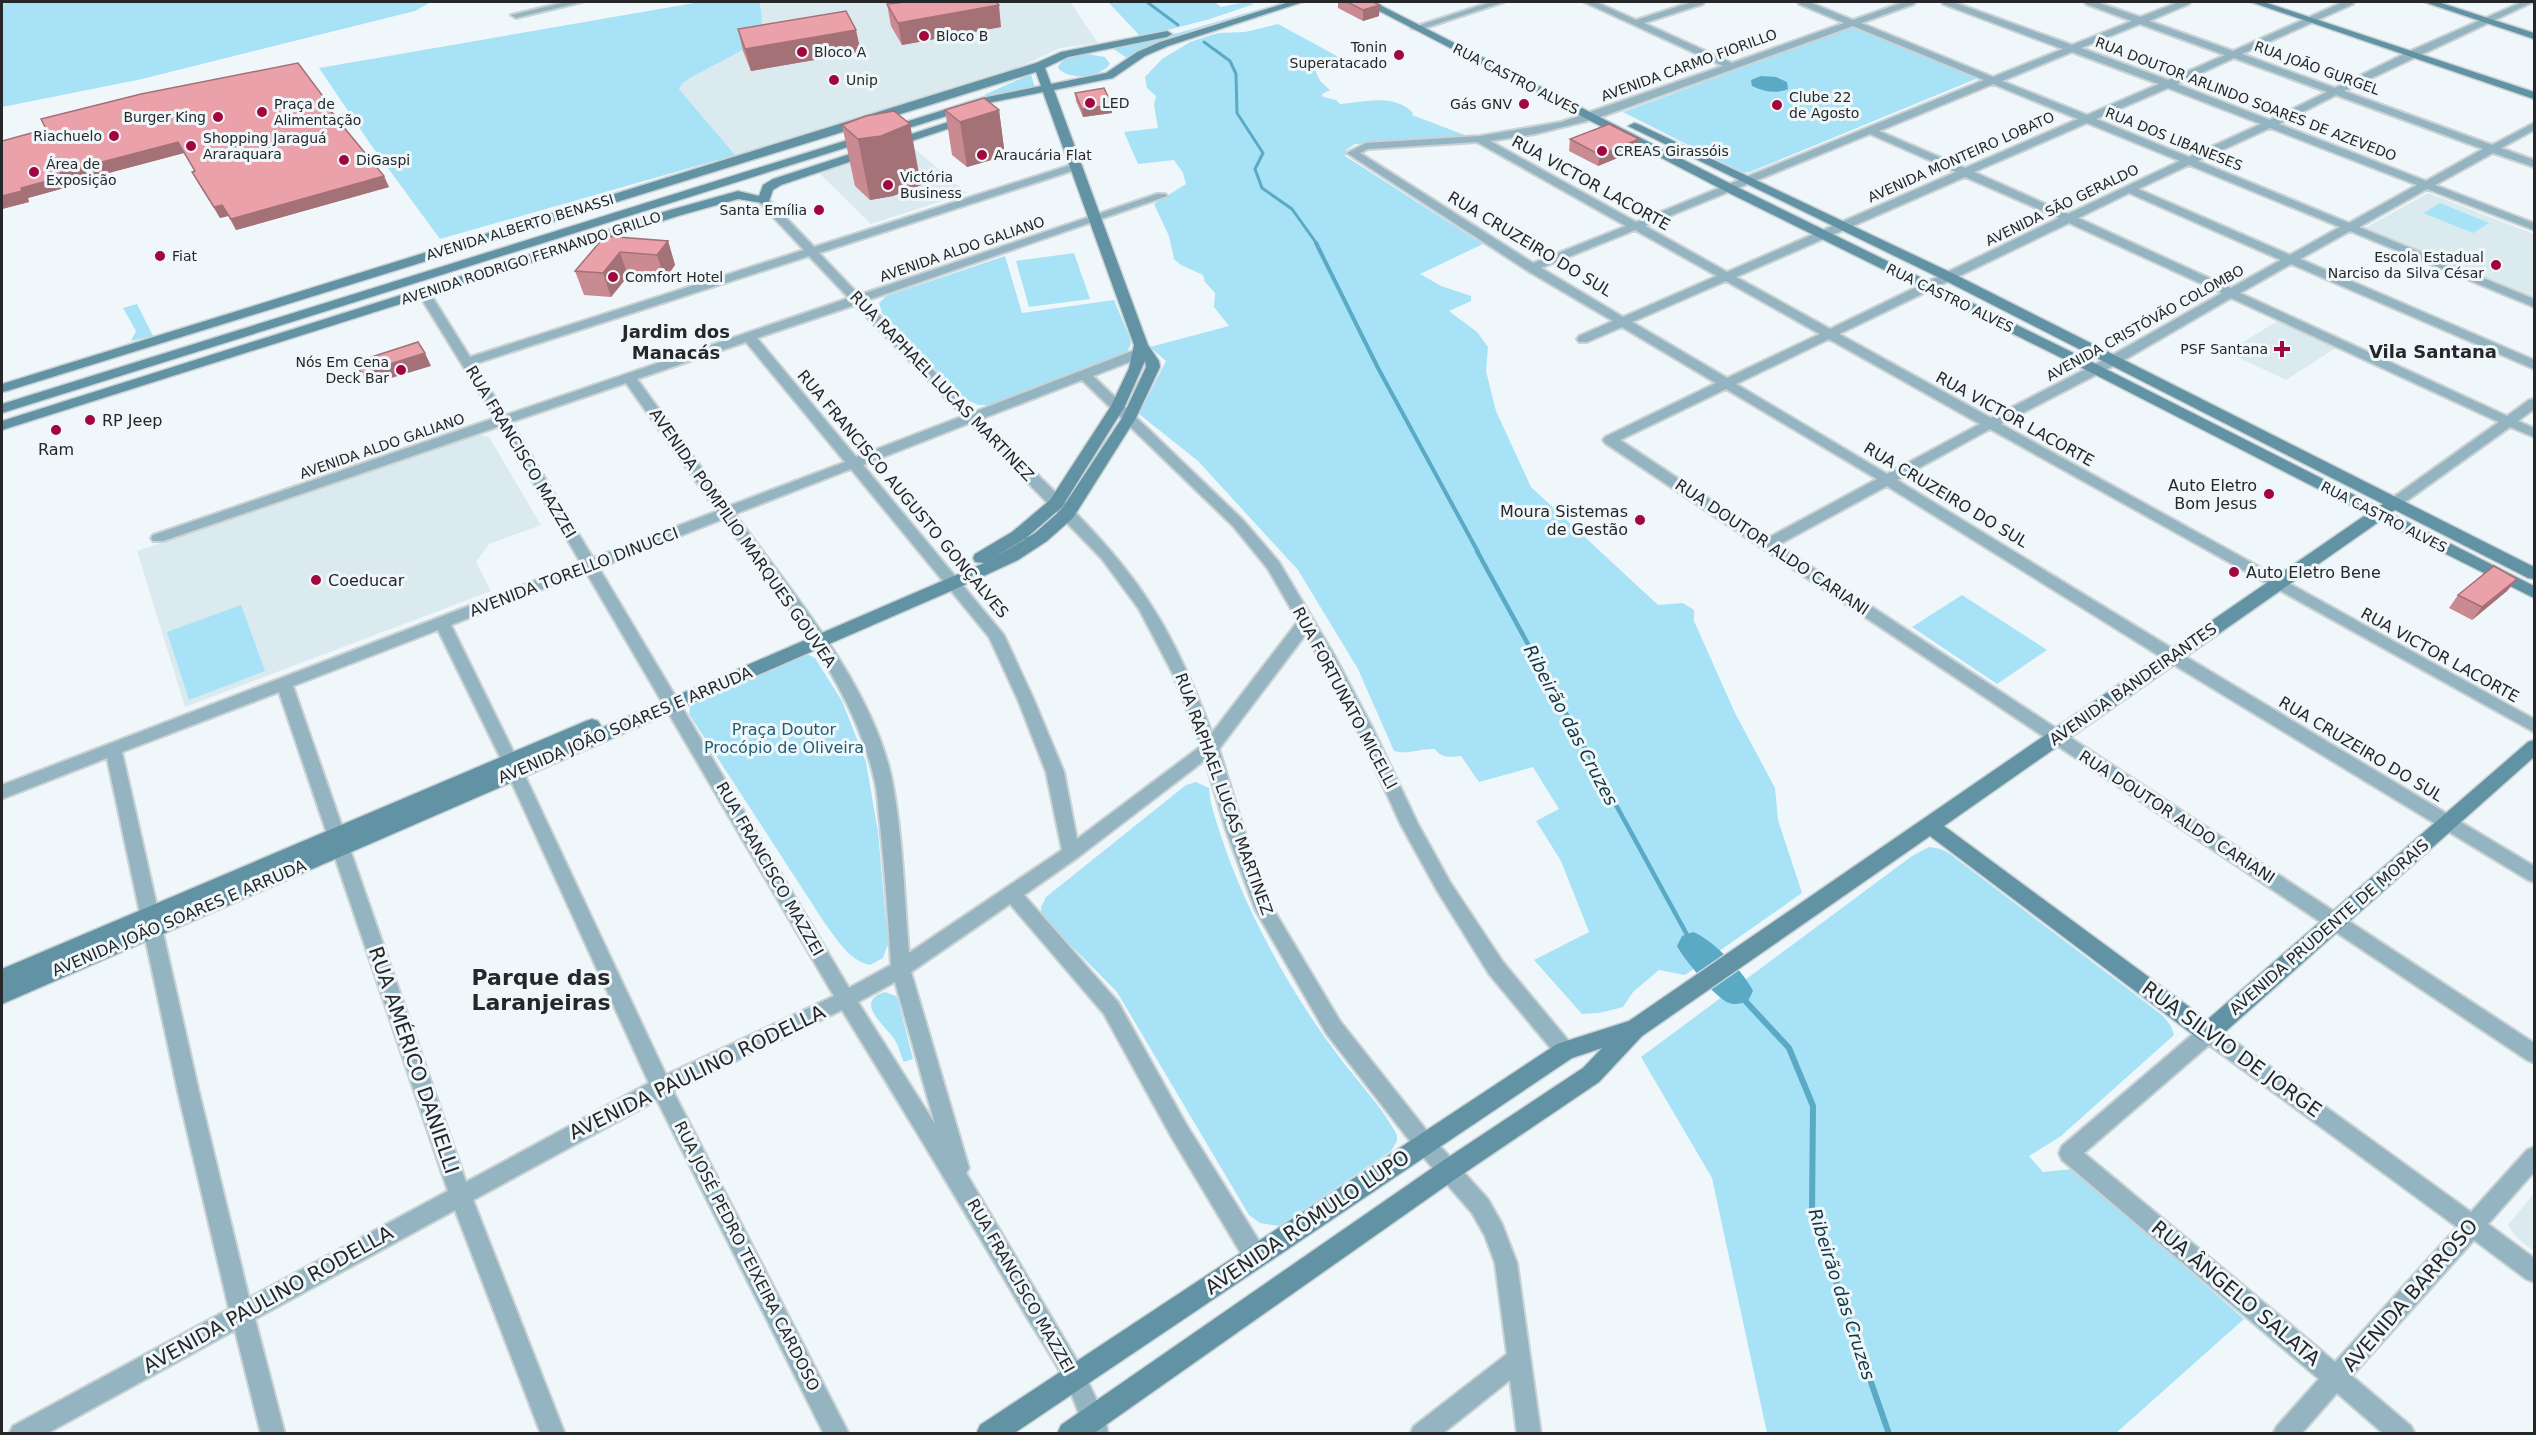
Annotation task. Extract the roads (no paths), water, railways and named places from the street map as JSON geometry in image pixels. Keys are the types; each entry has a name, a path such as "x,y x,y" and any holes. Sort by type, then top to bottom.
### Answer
{"street":[{"path":"516,15 577,2"},
{"path":"2,397 978,94 1065,54 1190,28 1276,2"},
{"path":"2,409 986,100 1047,87 1086,82 1116,72 1141,54 1164,44 1298,2"},
{"name":"RUA CASTRO ALVES","path":"1367,2 1403,10 1605,112 1844,225 2535,574"},
{"path":"1416,28 1499,2"},
{"path":"1589,2 1731,66"},
{"path":"1636,23 1700,2"},
{"name":"RUA DOS LIBANESES","path":"1802,2 2535,303"},
{"name":"AVENIDA CARMO FIORILLO","path":"1366,146 1481,140 1546,131 1911,2"},
{"name":"RUA DOUTOR ARLINDO SOARES DE AZEVEDO","path":"1946,2 2168,84 2535,227"},
{"name":"RUA JOÃO GURGEL","path":"2089,2 2535,164"},
{"path":"1532,268 2186,2"},
{"path":"2256,2 2535,96"},
{"name":"AVENIDA MONTEIRO LOBATO","path":"1583,339 1824,235 2085,118 2168,84 2350,2"},
{"path":"2429,2 2535,36"},
{"name":"AVENIDA SÃO GERALDO","path":"1610,440 2128,189 2270,124 2411,54 2529,2"},
{"name":"RUA CASTRO ALVES","path":"1388,8 1416,28 1729,188 2095,369 2535,593"},
{"path":"1090,50 1101,50 1116,56 1120,62 1116,72"},
{"path":"1043,64 1058,76 1086,82"},
{"path":"1043,64 1047,87 1097,219 1142,350"},
{"name":"AVENIDA ALBERTO BENASSI","path":"2,388 1043,64"},
{"path":"1057,113 1062,91 1068,84"},
{"path":"764,201 767,188 777,182 1011,104 1047,87"},
{"name":"AVENIDA CRISTÓVÃO COLOMBO","path":"1768,544 1886,479 2114,360 2290,259 2535,126"},
{"path":"1869,130 2068,218 2228,294 2535,433"},
{"name":"RUA VICTOR LACORTE","path":"1481,140 2535,726"},
{"name":"RUA CRUZEIRO DO SUL","path":"1366,146 1352,153 1532,268 1886,479 2172,656 2535,875"},
{"path":"467,362 1077,166"},
{"path":"674,213 735,180"},
{"path":"2128,189 2535,365"},
{"name":"AVENIDA RODRIGO FERNANDO GRILLO","path":"2,426 674,213 738,195 764,201"},
{"name":"AVENIDA ALDO GALIANO","path":"159,538 1161,196"},
{"name":"RUA RAPHAEL LUCAS MARTINEZ","path":"764,201 858,301 1107,556 1145,607 1181,674 1210,748 1234,830 1264,909 1333,1027 1424,1143 1480,1206 1494,1231 1506,1263 1521,1358 1529,1434"},
{"name":"RUA FRANCISCO MAZZEI","path":"424,292 846,999 964,1189 1074,1377 1094,1426"},
{"name":"RUA FRANCISCO AUGUSTO GONÇALVES","path":"749,338 996,635 1026,700 1055,772 1071,853"},
{"name":"AVENIDA TORELLO DINUCCI","path":"2,792 1086,376 1142,350"},
{"name":"AVENIDA JOÃO SOARES E ARRUDA","path":"2,978 151,922 816,636 1012,556 1041,537 1062,509 1153,367 1142,350"},
{"name":"RUA FORTUNATO MICELLI","path":"1086,376 1238,523 1274,566 1326,655 1364,727 1410,825 1444,887 1496,968 1565,1051"},
{"name":"AVENIDA POMPILIO MARQUES GOUVEA","path":"629,378 816,636 844,681 867,729 883,779 892,853 901,969 964,1189"},
{"path":"79,385 112,387 133,384"},
{"name":"AVENIDA BANDEIRANTES","path":"1731,964 2535,404"},
{"name":"RUA DOUTOR ALDO CARIANI","path":"1610,440 2535,1053"},
{"name":"AVENIDA PAULINO RODELLA","path":"21,1434 661,1087 846,999 901,969 1071,853 1210,748 1306,622"},
{"name":"RUA JOSÉ PEDRO TEIXEIRA CARDOSO","path":"442,623 512,767 661,1087 837,1434"},
{"name":"RUA AMÉRICO DANIELLI","path":"284,684 460,1194 553,1434"},
{"name":"AVENIDA PRUDENTE DE MORAIS","path":"2069,1153 2535,747"},
{"path":"113,749 241,1314 273,1434"},
{"path":"1952,810 1950,830 1958,847"},
{"name":"RUA SILVIO DE JORGE","path":"1930,826 2208,1033 2535,1270"},
{"path":"1012,894 1111,1008 1179,1131 1256,1257"},
{"name":"AVENIDA JOÃO SOARES E ARRUDA","path":"2,995 151,922"},
{"name":"AVENIDA RÔMULO LUPO","path":"1070,1434 1094,1426 1449,1170 1591,1075 1634,1029 1731,964"},
{"name":"AVENIDA RÔMULO LUPO","path":"990,1434 1565,1051 1634,1029"},
{"name":"RUA ÂNGELO SALATA","path":"2069,1153 2403,1434"},
{"name":"AVENIDA BARROSO","path":"2285,1434 2471,1224 2535,1156"},
{"path":"1422,1434 1521,1358"}],"waterway":[{"path":"1147,2 1178,25"},
{"name":"Ribeirão das Cruzes","path":"1204,42 1230,61 1236,74 1237,113 1263,153 1255,169 1262,188 1292,209 1317,244"},
{"name":"Ribeirão das Cruzes","path":"1316,243 1378,368 1478,552"},
{"name":"Ribeirão das Cruzes","path":"1477,551 1691,942"},
{"name":"Ribeirão das Cruzes","path":"1691,942 1693,946"},
{"name":"Ribeirão das Cruzes","path":"1693,946 1736,991"},
{"name":"Ribeirão das Cruzes","path":"1736,991 1789,1048 1813,1106 1812,1212 1889,1434"}],"place":[{"name":"Bloco B","path":"924,36"},
{"name":"Bloco A","path":"802,52"},
{"name":"Tonin Superatacado","path":"1399,55"},
{"name":"Unip","path":"834,80"},
{"name":"LED","path":"1090,103"},
{"name":"Gás GNV","path":"1524,104"},
{"name":"Clube 22 de Agosto","path":"1777,105"},
{"name":"Praça de Alimentação","path":"262,112"},
{"name":"Burger King","path":"218,117"},
{"name":"Riachuelo","path":"114,136"},
{"name":"Shopping Jaraguá Araraquara","path":"191,146"},
{"name":"CREAS Girassóis","path":"1602,151"},
{"name":"Araucária Flat","path":"982,155"},
{"name":"DiGaspi","path":"344,160"},
{"name":"Área de Exposição","path":"34,172"},
{"name":"Victória Business","path":"888,185"},
{"name":"Santa Emília","path":"819,210"},
{"name":"Fiat","path":"160,256"},
{"name":"Escola Estadual Narciso da Silva César","path":"2496,265"},
{"name":"Comfort Hotel","path":"613,277"},
{"name":"PSF Santana","path":"2282,349"},
{"name":"Nós Em Cena Deck Bar","path":"401,370"},
{"name":"RP Jeep","path":"90,420"},
{"name":"Ram","path":"56,430"},
{"name":"Auto Eletro Bom Jesus","path":"2269,494"},
{"name":"Moura Sistemas de Gestão","path":"1640,520"},
{"name":"Auto Eletro Bene","path":"2234,572"},
{"name":"Coeducar","path":"316,580"}],"district":[{"name":"Jardim dos Manacás","path":"676,341"},
{"name":"Vila Santana","path":"2433,351"},
{"name":"Parque das Laranjeiras","path":"541,990"}],"park label":[{"name":"Praça Doutor Procópio de Oliveira","path":"784,738"}]}
